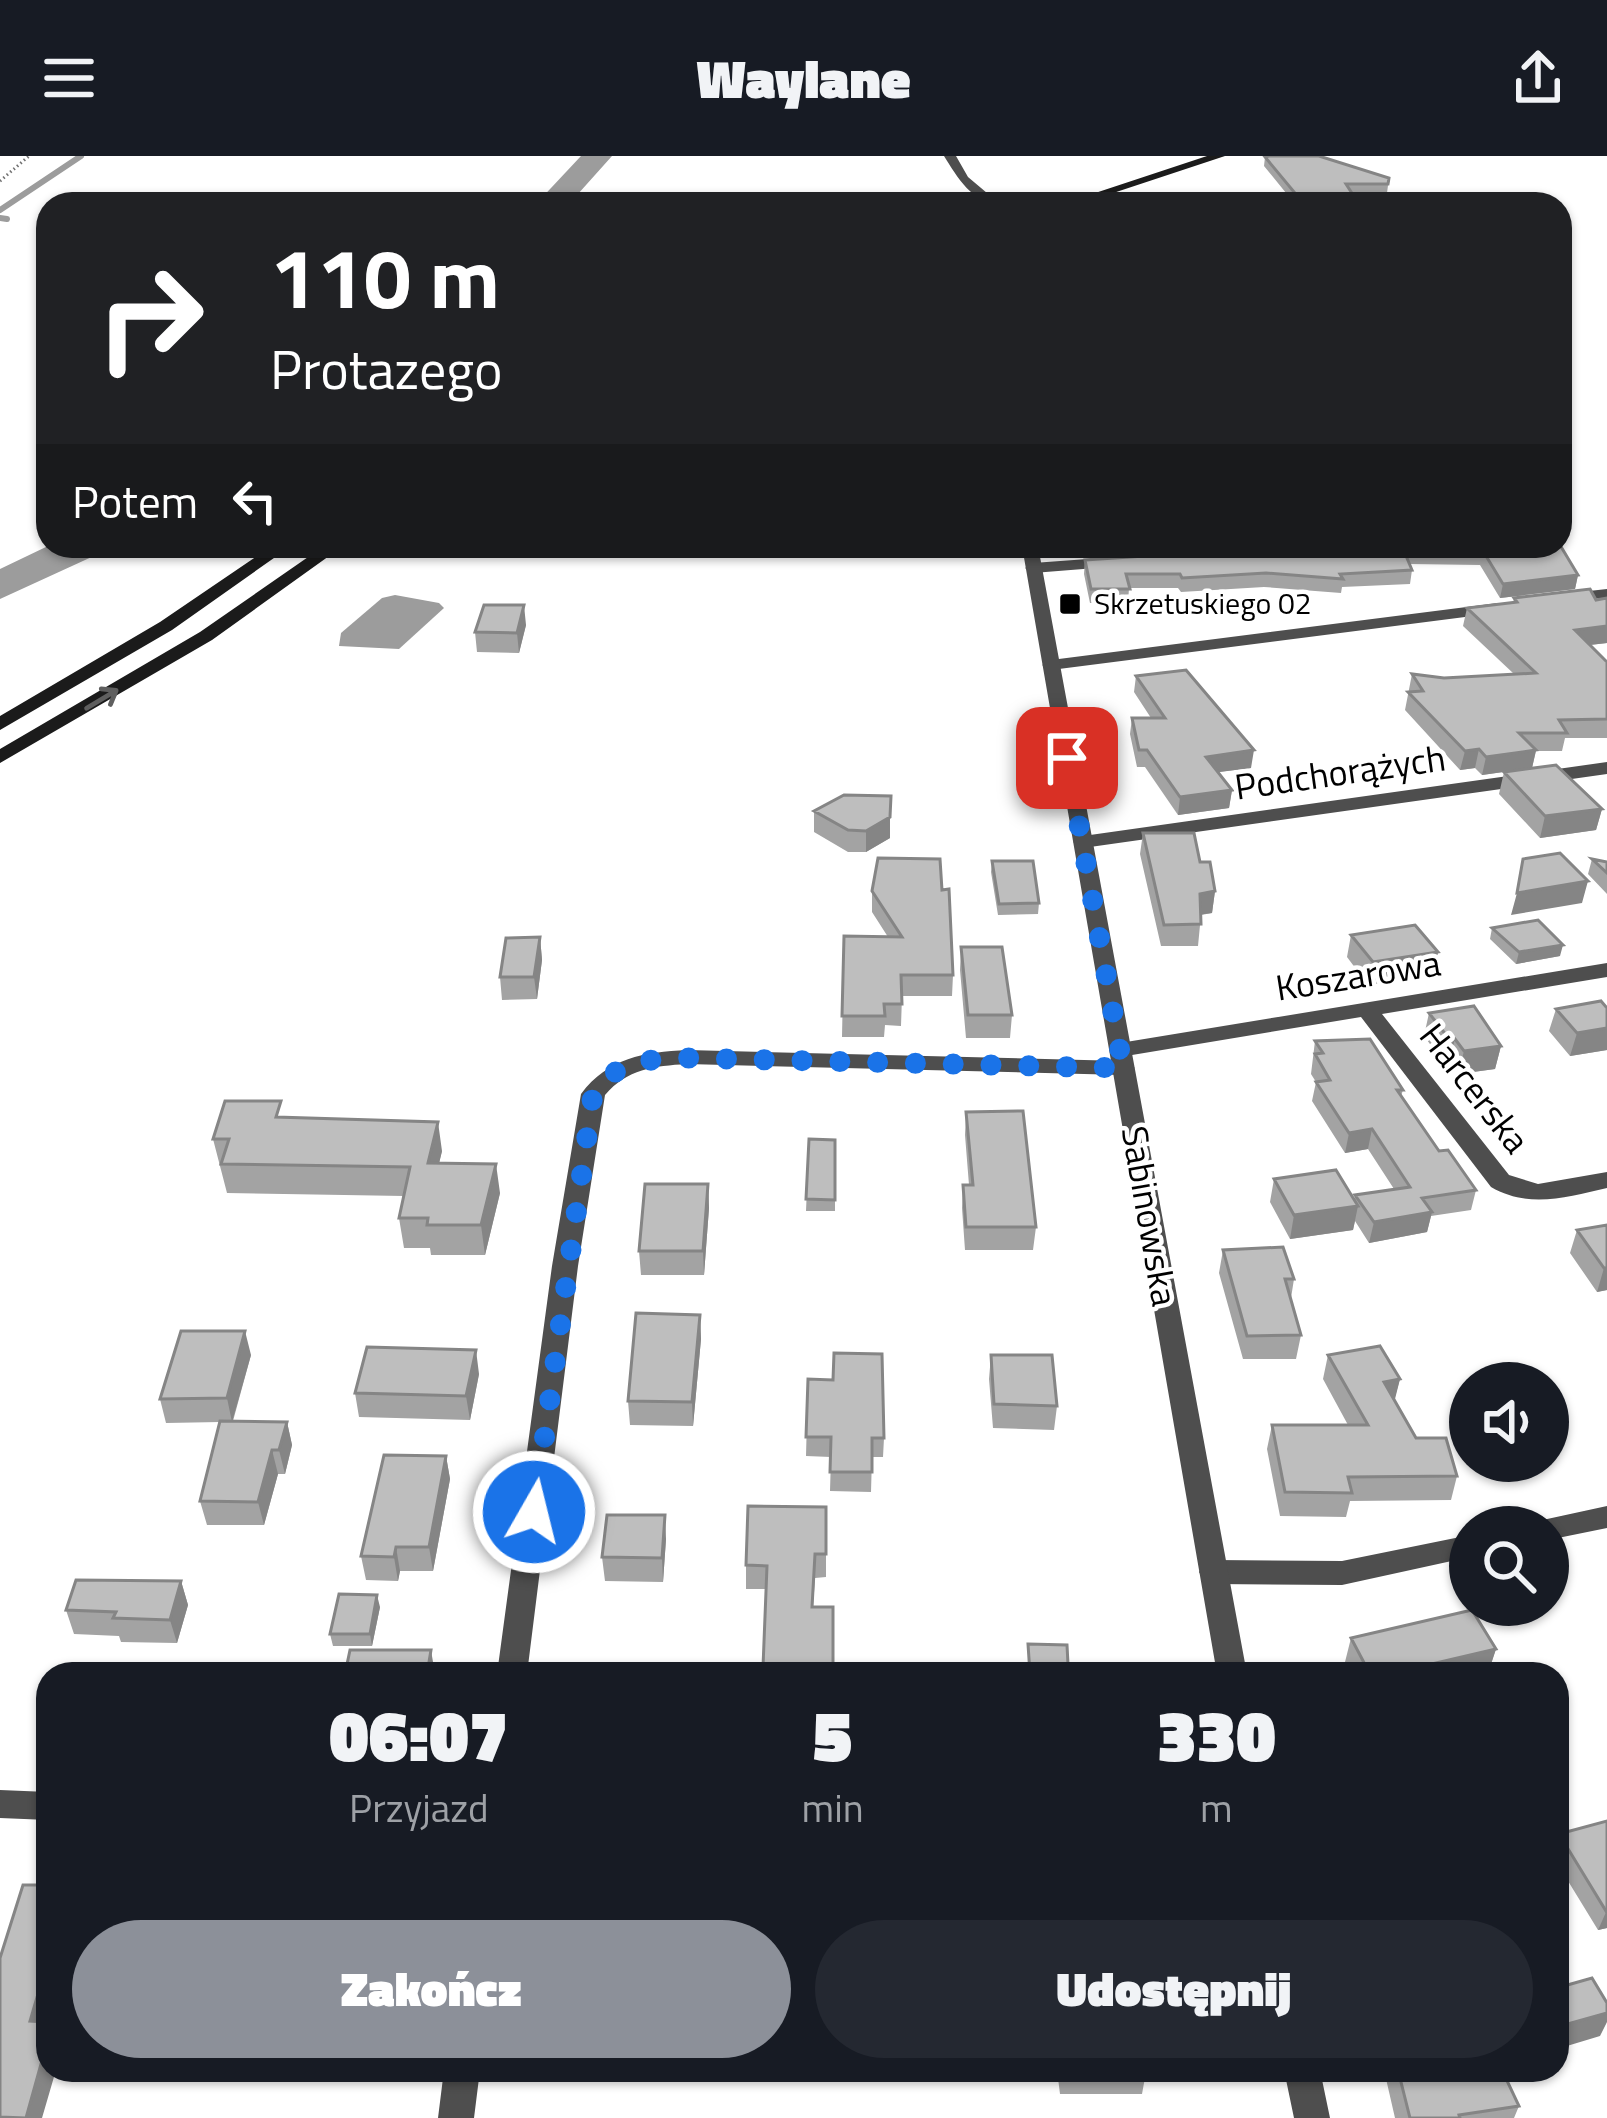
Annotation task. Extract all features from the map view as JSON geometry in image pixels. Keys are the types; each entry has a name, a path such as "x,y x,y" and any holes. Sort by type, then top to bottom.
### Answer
{"main road":[{"path":"1105,192 1219,156"},
{"path":"0,724 166,626 266,558"},
{"path":"0,757 206,636 318,558"}],"street":[{"path":"950,156 964,179 981,192"},
{"name":"Sabinowska","path":"1032,558 1230,1662"},
{"path":"1069,558 1142,560"},
{"path":"1537,603 1607,594"},
{"path":"1051,665 1513,606"},
{"name":"Podchorążych","path":"1083,842 1607,768"},
{"name":"Koszarowa","path":"514,1662 565,1266 593,1094 619,1068 645,1059 1122,1059 1367,1010 1607,970"},
{"name":"Harcerska","path":"1367,1010 1500,1181 1513,1190 1533,1194 1607,1180"},
{"path":"1569,1527 1603,1524"},
{"path":"1214,1572 1342,1573 1449,1550"},
{"path":"0,1804 36,1806"},
{"path":"455,2118 460,2082"},
{"path":"1305,2082 1312,2118"}],"path":[{"path":"0,181 29,156"}],"shaded area":[{"path":"395,595 444,608 399,649 339,646 341,633 382,598"}],"building":[{"path":"1319,156 1389,178 1388,184 1346,184 1351,192 1294,192 1265,157"},
{"path":"1407,558 1412,570 1340,574 1343,579 1266,573 1182,578 1180,574 1126,574 1130,589 1091,589 1085,560"},
{"path":"1487,558 1568,558 1578,575 1503,584"},
{"path":"1590,589 1596,600 1607,598 1607,626 1575,630 1607,662 1607,719 1559,720 1567,733 1519,733 1536,750 1486,757 1479,749 1465,751 1408,692 1423,691 1412,674 1444,678 1536,673 1467,608"},
{"path":"484,605 524,605 517,633 475,632"},
{"path":"1186,670 1254,750 1206,757 1232,790 1180,797 1147,750 1139,750 1132,718 1165,718 1136,676"},
{"path":"1556,765 1602,809 1545,816 1504,772"},
{"path":"844,795 891,796 890,817 866,831 848,830 814,811"},
{"path":"1143,833 1194,833 1200,862 1210,862 1215,891 1200,894 1201,924 1164,925"},
{"path":"1560,853 1588,881 1517,893 1523,859"},
{"path":"878,858 940,859 942,890 949,889 953,975 901,975 902,1004 884,1004 885,1016 842,1016 844,936 902,937 872,891"},
{"path":"992,861 1033,861 1039,903 999,904"},
{"path":"1538,920 1563,945 1519,952 1492,928"},
{"path":"1415,925 1438,952 1373,962 1351,935"},
{"path":"540,937 534,977 500,977 506,938"},
{"path":"961,947 1002,947 1012,1015 968,1015"},
{"path":"1601,1001 1607,1008 1607,1028 1577,1033 1556,1009"},
{"path":"1474,1006 1501,1046 1464,1051 1429,1013"},
{"path":"1370,1039 1403,1090 1397,1090 1439,1151 1448,1150 1476,1190 1422,1198 1432,1212 1374,1222 1355,1195 1410,1187 1372,1129 1349,1133 1316,1082 1330,1080 1315,1054 1323,1053 1315,1041"},
{"path":"225,1101 281,1101 276,1117 438,1122 428,1163 496,1164 481,1225 427,1225 428,1218 399,1218 410,1167 221,1164 229,1139 213,1139"},
{"path":"1023,1111 1036,1227 966,1227 963,1185 973,1185 966,1112"},
{"path":"809,1139 835,1140 835,1200 806,1199"},
{"path":"1336,1170 1358,1206 1294,1215 1274,1179"},
{"path":"645,1184 708,1184 703,1251 639,1251"},
{"path":"1607,1225 1607,1268 1604,1268 1577,1230"},
{"path":"1283,1247 1294,1279 1285,1279 1301,1335 1247,1336 1223,1250"},
{"path":"636,1313 700,1315 692,1402 628,1401"},
{"path":"181,1331 245,1331 227,1398 160,1399"},
{"path":"1380,1346 1400,1379 1384,1382 1416,1438 1446,1438 1449,1476 1348,1477 1352,1493 1285,1492 1272,1425 1368,1425 1328,1355"},
{"path":"367,1347 476,1350 466,1396 355,1393"},
{"path":"834,1353 882,1354 884,1438 872,1438 872,1472 830,1472 831,1437 806,1437 808,1379 833,1380"},
{"path":"991,1355 1052,1355 1057,1406 994,1404"},
{"path":"220,1421 287,1422 279,1450 272,1450 258,1502 200,1501"},
{"path":"384,1455 446,1456 429,1547 396,1547 394,1557 361,1556"},
{"path":"748,1506 826,1507 826,1554 815,1554 812,1607 833,1607 833,1662 763,1662 767,1566 746,1565"},
{"path":"607,1515 665,1515 662,1558 602,1557"},
{"path":"76,1580 181,1581 170,1620 66,1610"},
{"path":"339,1594 377,1595 370,1634 330,1634"},
{"path":"1449,1615 1449,1626 1482,1626 1496,1649 1440,1662 1364,1662 1351,1638"},
{"path":"1028,1644 1067,1645 1068,1662 1029,1662"},
{"path":"350,1650 431,1650 429,1662 348,1662"},
{"path":"1607,1821 1606,1911 1569,1850 1569,1831"},
{"path":"23,1885 36,1885 36,2001 30,2021 36,2021 36,2082 26,2118 0,2117 0,1958"},
{"path":"1592,1978 1607,2003 1607,2013 1569,2024 1569,1985"},
{"path":"1401,2082 1508,2082 1519,2106 1460,2118 1410,2118"}],"waterway":[{"path":"0,210 81,156"},
{"path":"563,192 597,156"},
{"path":"0,218 7,219"},
{"path":"0,586 57,558"}],"place":[{"name":"Skrzetuskiego 02","path":"1070,604"}],"route":[{"path":"534,1512 565,1266 593,1094 604,1078 645,1059 687,1058 1123,1068 1067,758"}]}
